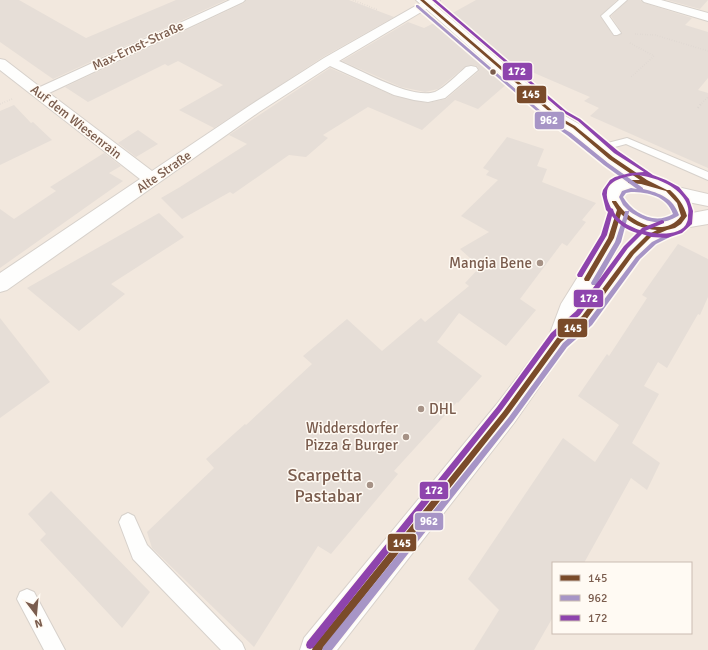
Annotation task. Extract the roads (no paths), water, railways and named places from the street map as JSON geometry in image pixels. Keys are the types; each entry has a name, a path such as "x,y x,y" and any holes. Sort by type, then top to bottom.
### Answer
{"street":[{"name":"Max-Ernst-Straße","path":"38,92 239,0"},
{"path":"648,0 708,17"},
{"path":"428,1 560,119 574,127 646,182 667,191 708,200"},
{"name":"Alte Straße","path":"0,284 254,109 329,61 428,1"},
{"path":"329,61 400,93 423,97 440,95 471,70"},
{"name":"Auf dem Wiesenrain","path":"0,63 152,180"},
{"path":"560,119 566,129 598,161 608,175 614,190 612,198 619,211 634,222 646,227 673,225 708,217"},
{"path":"614,190 625,182 646,182"},
{"path":"316,650 505,414 559,340 584,318 632,253 649,236 673,225 684,216 682,206 678,200 667,191"},
{"path":"559,340 569,310 618,224 619,211"}],"lane":[{"path":"616,33 605,16 623,0"},
{"path":"600,148 627,141 708,176"},
{"path":"128,522 140,552 235,650"},
{"path":"27,599 55,650"}],"place":[{"name":"Mangia Bene","path":"540,263"},
{"name":"DHL","path":"421,409"},
{"name":"Widdersdorfer Pizza & Burger","path":"406,437"},
{"name":"Scarpetta Pastabar","path":"370,485"}]}
